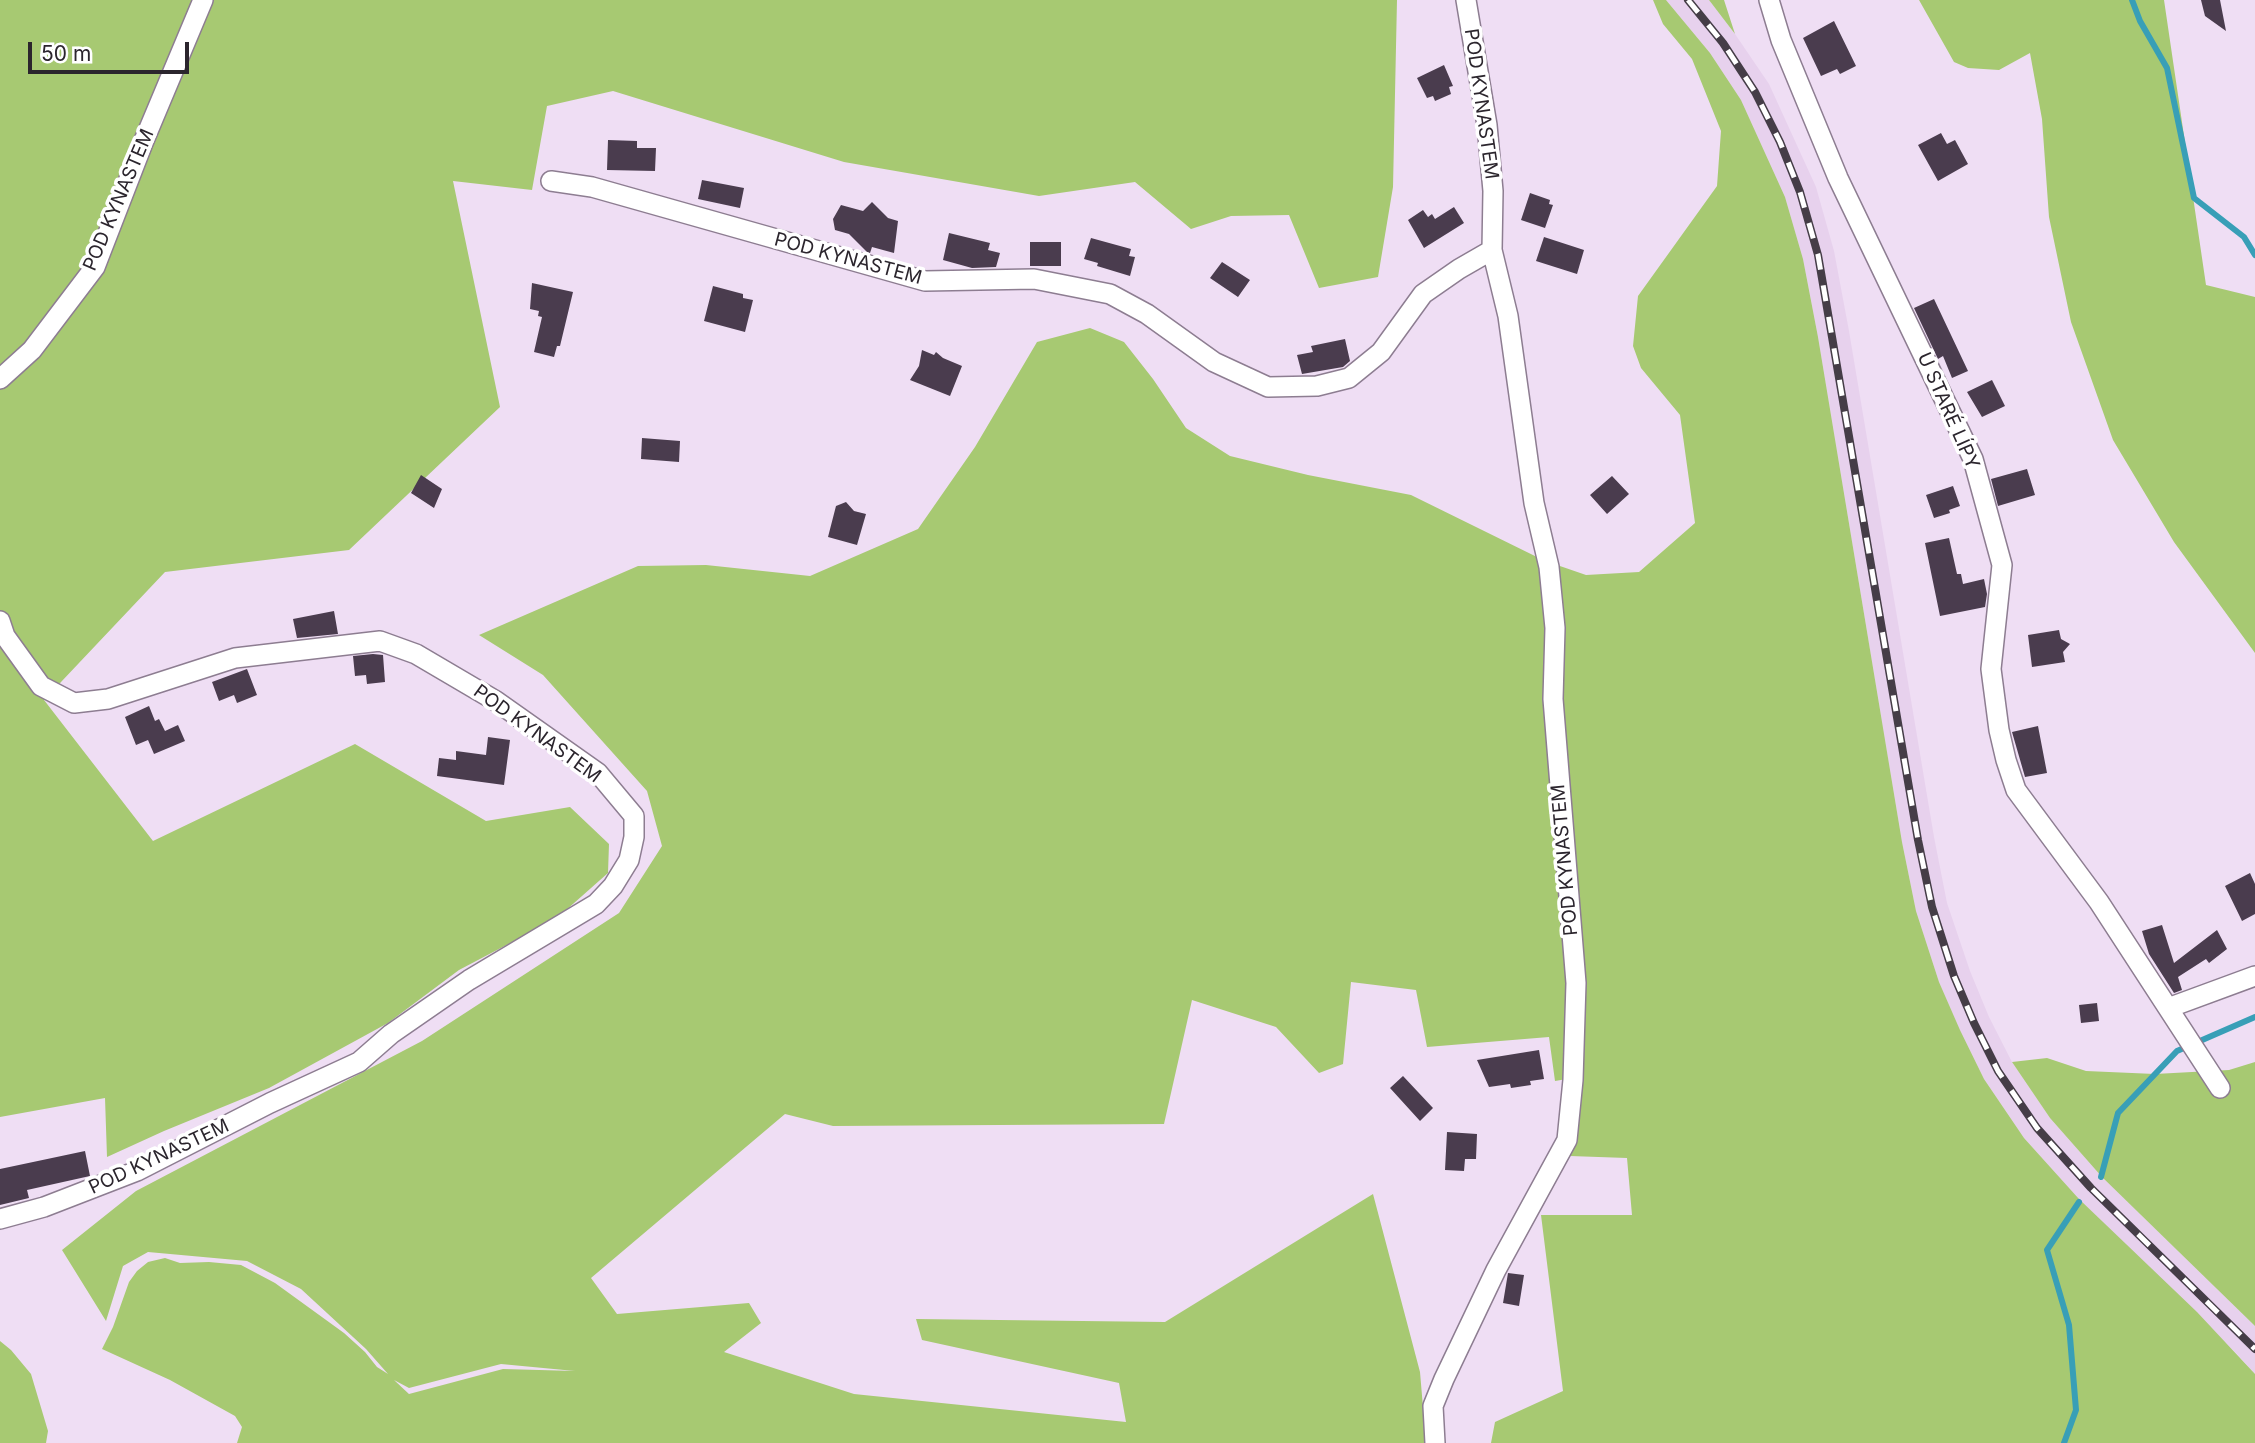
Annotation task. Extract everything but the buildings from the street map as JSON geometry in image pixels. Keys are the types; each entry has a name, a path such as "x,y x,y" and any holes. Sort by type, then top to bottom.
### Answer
{"street":[{"name":"POD KYNASTEM","path":"0,379 32,349 95,267 203,0"},
{"name":"POD KYNASTEM","path":"1435,1443 1433,1406 1444,1379 1496,1270 1567,1140 1575,1030 1576,983 1553,699 1555,628 1549,568 1534,503 1508,316 1492,250 1493,191 1487,125 1466,0"},
{"name":"U STARÉ LÍPY","path":"1769,0 1781,40 1838,178 1973,459 2002,565 1992,669 1999,730 2016,790 2099,902 2220,1088"},
{"name":"POD KYNASTEM","path":"551,181 592,187 925,281 1034,279 1110,294 1147,314 1214,362 1268,387 1317,386 1349,378 1381,352 1423,294 1492,250"},
{"name":"POD KYNASTEM","path":"0,621 5,636 41,686 74,703 108,699 235,658 380,641 416,654 496,701 598,773 634,816 634,837 629,860 613,886 596,904 469,980 391,1034 359,1062 270,1103 137,1171 44,1207 0,1219"},
{"path":"2168,1009 2255,976"}],"shaded area":[{"path":"1666,0 1709,0 1769,84 1816,187 1834,251 1849,331 1947,903 1989,1017 2012,1062 2050,1118 2102,1177 2255,1326 2255,1374 2079,1199 2024,1138 1984,1079 1939,982 1916,911 1902,842 1803,259 1785,197 1741,100 1710,53"}],"green space":[{"path":"0,0 1397,0 1393,187 1378,277 1319,288 1289,215 1231,216 1191,229 1135,182 1039,196 844,162 613,91 547,106 532,190 453,181 500,407 349,550 165,572 44,700 153,841 355,744 486,821 570,807 609,844 608,873 556,919 459,970 388,1023 269,1088 107,1157 105,1098 0,1117"},
{"path":"1653,0 1666,0 1710,53 1741,100 1785,197 1803,259 1818,337 1902,842 1916,911 1939,982 1984,1079 2024,1138 2079,1199 2197,1312 2255,1374 2255,1443 1491,1443 1495,1422 1563,1391 1541,1215 1632,1215 1627,1158 1570,1156 1580,1117 1580,1048 1560,703 1557,565 1586,575 1639,572 1695,523 1680,415 1641,368 1633,346 1638,296 1717,186 1721,131 1692,59 1663,24"},
{"path":"1709,0 1724,0 1735,34"},
{"path":"1919,0 2164,0 2206,285 2255,297 2255,653 2174,542 2113,440 2071,322 2049,217 2042,119 2030,53 1999,70 1968,68 1954,62"},
{"path":"1090,328 1124,342 1186,428 1230,456 1308,475 1411,495 1541,559 1549,628 1568,987 1567,1079 1555,1081 1549,1037 1427,1047 1416,990 1351,982 1343,1064 1319,1073 1276,1027 1192,1000 1164,1124 833,1126 785,1114 591,1278 617,1314 749,1303 761,1323 724,1352 854,1394 1126,1422 1119,1383 922,1340 916,1319 1165,1322 1373,1194 1420,1372 1426,1443 237,1443 242,1427 235,1416 170,1380 102,1349 129,1282 148,1262 165,1258 180,1263 241,1265 275,1283 344,1333 377,1367 388,1374 366,1349 301,1289 247,1261 148,1252 123,1266 106,1321 62,1250 136,1191 422,1041 619,913 662,846 647,791 543,675 479,635 638,566 706,565 810,576 918,529 975,447 1037,342","holes":["501,1364 575,1371 503,1369 409,1394 394,1380 409,1388"]},
{"path":"2047,1058 2086,1071 2155,1074 2229,1070 2255,1062 2255,1326 2102,1177 2050,1118 2012,1062"},
{"path":"0,1341 31,1374 48,1431 46,1443 0,1443"}],"waterway":[{"path":"2132,0 2140,21 2167,68 2194,198 2244,237 2255,255"},
{"path":"2101,1177 2118,1113 2177,1051 2255,1017"},
{"path":"2064,1443 2076,1410 2069,1325 2047,1250 2079,1202"}],"railway":[{"path":"1688,0 1723,43 1755,92 1780,142 1800,192 1818,255 1918,840 1932,907 1954,976 1998,1071 2037,1128 2091,1188 2255,1349"}]}
